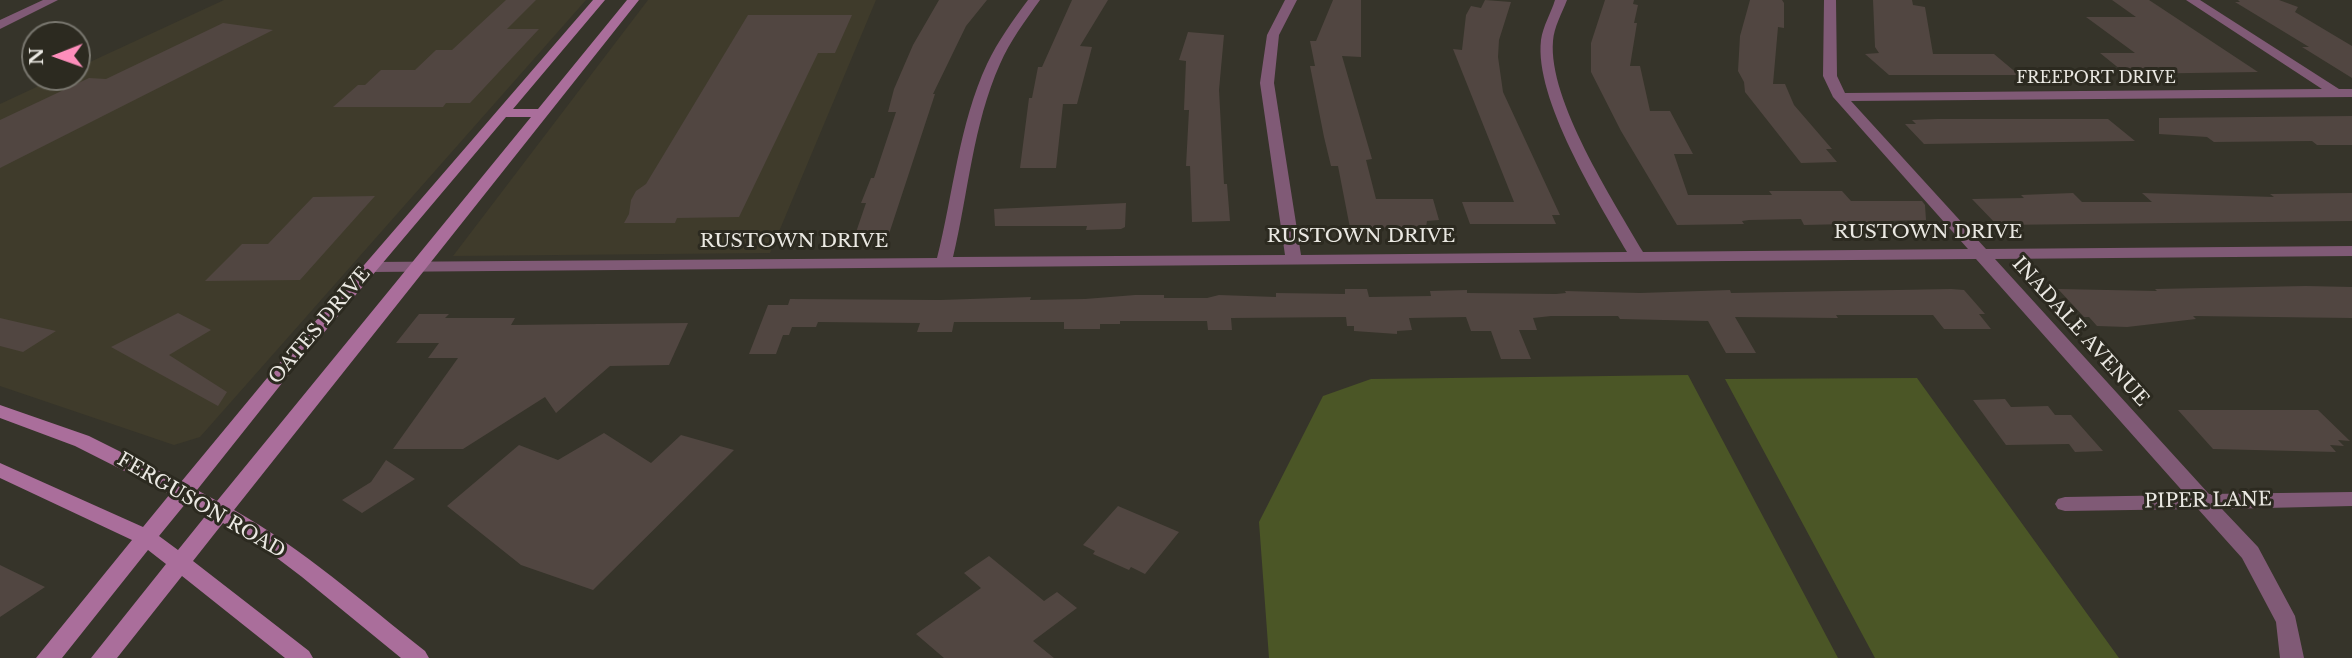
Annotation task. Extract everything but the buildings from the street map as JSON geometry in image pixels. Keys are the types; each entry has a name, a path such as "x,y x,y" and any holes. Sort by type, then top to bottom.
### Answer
{"main road":[{"name":"OATES DRIVE","path":"48,658 288,364 599,0"},
{"name":"OATES DRIVE","path":"103,658 632,0"},
{"path":"588,12 623,12"},
{"path":"502,113 543,113"},
{"name":"FERGUSON ROAD","path":"0,411 82,441 184,492 259,534 310,571 417,658"},
{"path":"0,470 147,538 180,561 301,658"}],"street":[{"path":"0,25 52,0"},
{"path":"944,262 984,89 1014,25 1034,0"},
{"path":"1292,0 1273,35 1267,83 1294,259"},
{"path":"1561,0 1546,41 1546,65 1559,107 1637,256"},
{"name":"INADALE AVENUE","path":"1830,0 1830,76 1840,97 2250,553 2287,622 2292,658"},
{"path":"2192,0 2345,94"},
{"name":"FREEPORT DRIVE","path":"1840,97 2345,94"},
{"name":"RUSTOWN DRIVE","path":"371,267 2352,251"},
{"name":"PIPER LANE","path":"2065,504 2352,499"}],"shaded area":[{"path":"224,0 586,0 200,437 174,445 0,386 0,104 28,91 91,91 91,62"},
{"path":"648,0 876,0 770,253 453,256"}],"green space":[{"path":"1688,375 1838,658 1269,658 1259,522 1323,396 1371,379"},
{"path":"1917,378 2119,658 1875,658 1725,379"}]}
